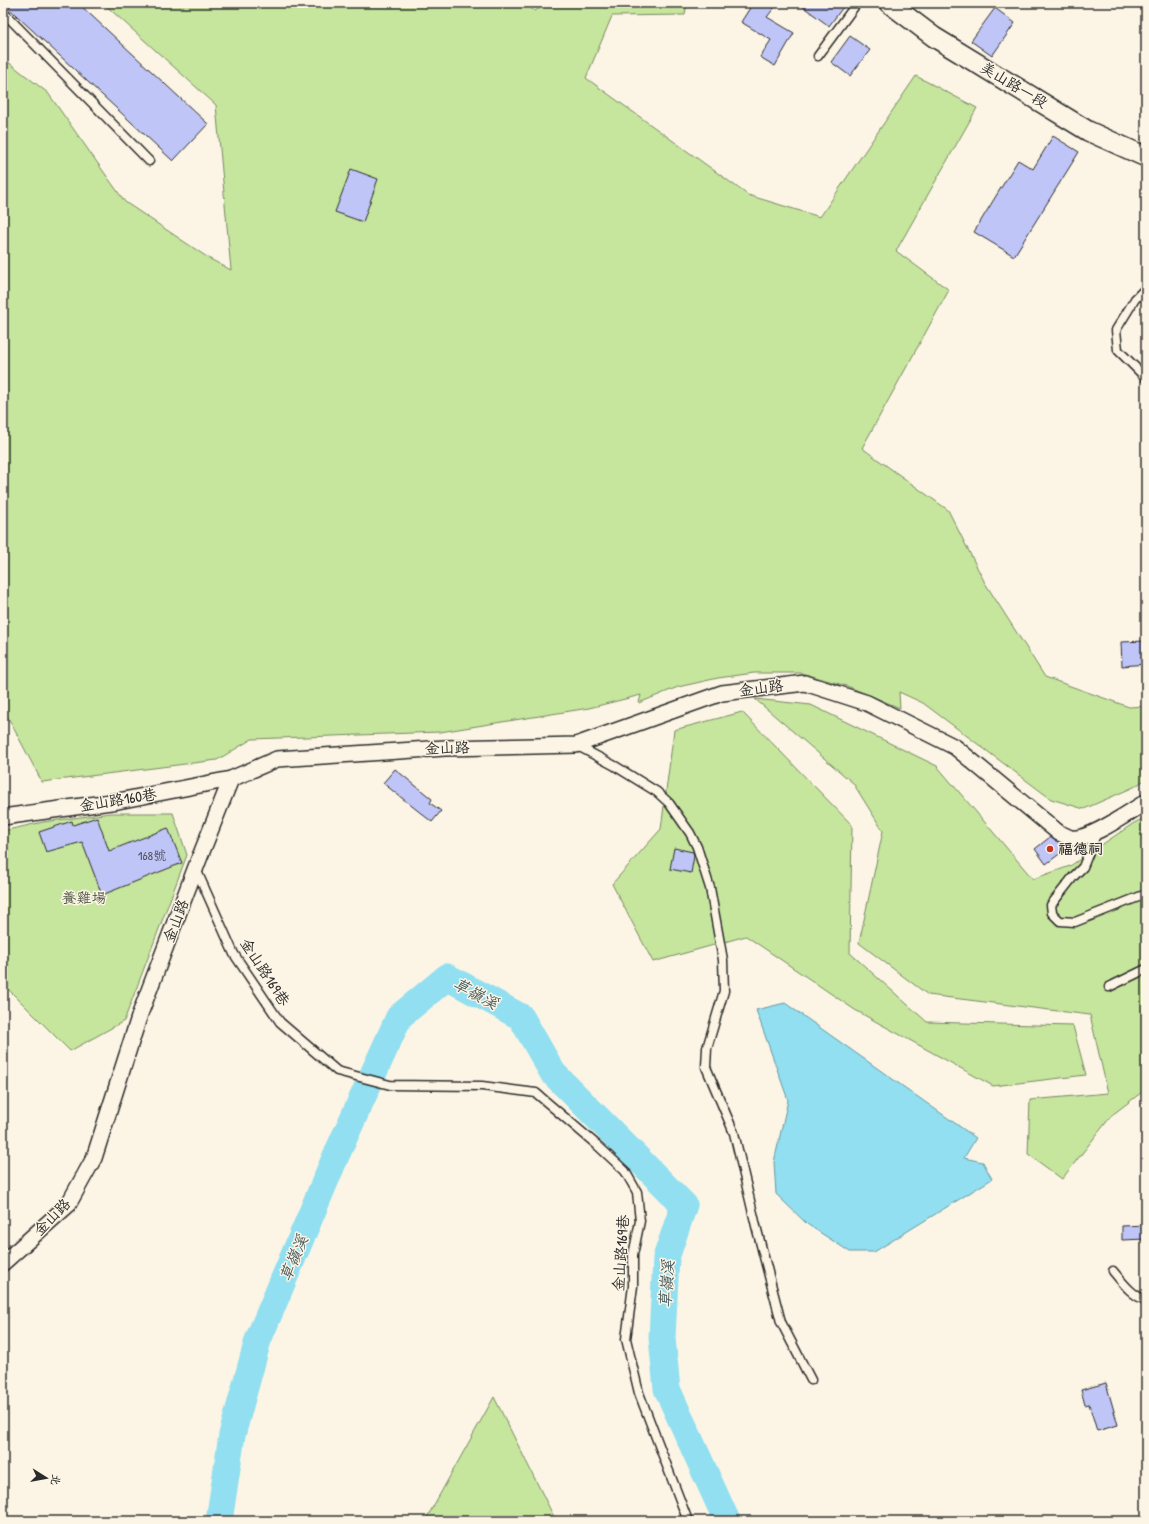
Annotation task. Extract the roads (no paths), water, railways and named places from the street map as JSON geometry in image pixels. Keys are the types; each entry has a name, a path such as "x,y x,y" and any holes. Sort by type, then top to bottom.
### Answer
{"street":[{"name":"美山路一段","path":"889,3 934,37 1088,130 1146,157"},
{"name":"金山路","path":"3,1263 68,1205 94,1158 140,1014 195,868 231,779 277,759 445,748 576,745 722,693 805,683 867,702 955,746 1059,833 1071,838 1097,832 1146,802"},
{"name":"金山路160巷","path":"3,816 118,801 231,779"}],"lane":[{"path":"818,56 857,3"},
{"path":"3,12 149,161"},
{"path":"1146,288 1135,299 1116,330 1118,350 1146,378"},
{"path":"576,745 615,766 657,792 673,808 690,833 697,847 710,888 723,960 724,991 707,1048 706,1067 734,1133 781,1322 811,1380"},
{"path":"1097,832 1083,867 1073,877 1051,905 1052,913 1060,921 1075,922 1146,894"},
{"name":"金山路169巷","path":"195,868 234,954 280,1022 337,1071 390,1085 482,1086 536,1093 625,1171 637,1192 640,1221 633,1255 633,1286 626,1339 639,1393 688,1521"},
{"path":"1109,987 1146,969"},
{"path":"1113,1271 1123,1284 1132,1292 1146,1300"}],"water":[{"path":"785,1003 976,1138 964,1158 983,1162 992,1179 874,1252 850,1252 807,1224 776,1194 774,1162 788,1100 756,1010"}],"waterway":[{"name":"草嶺溪","path":"219,1521 232,1435 258,1340 335,1158 399,1017 447,977 521,1017 553,1073 684,1205 666,1258 662,1338 667,1389 727,1521"}],"place":[{"name":"福德祠","path":"1050,849"}],"park label":[{"name":"養雞場","path":"84,898"}]}
